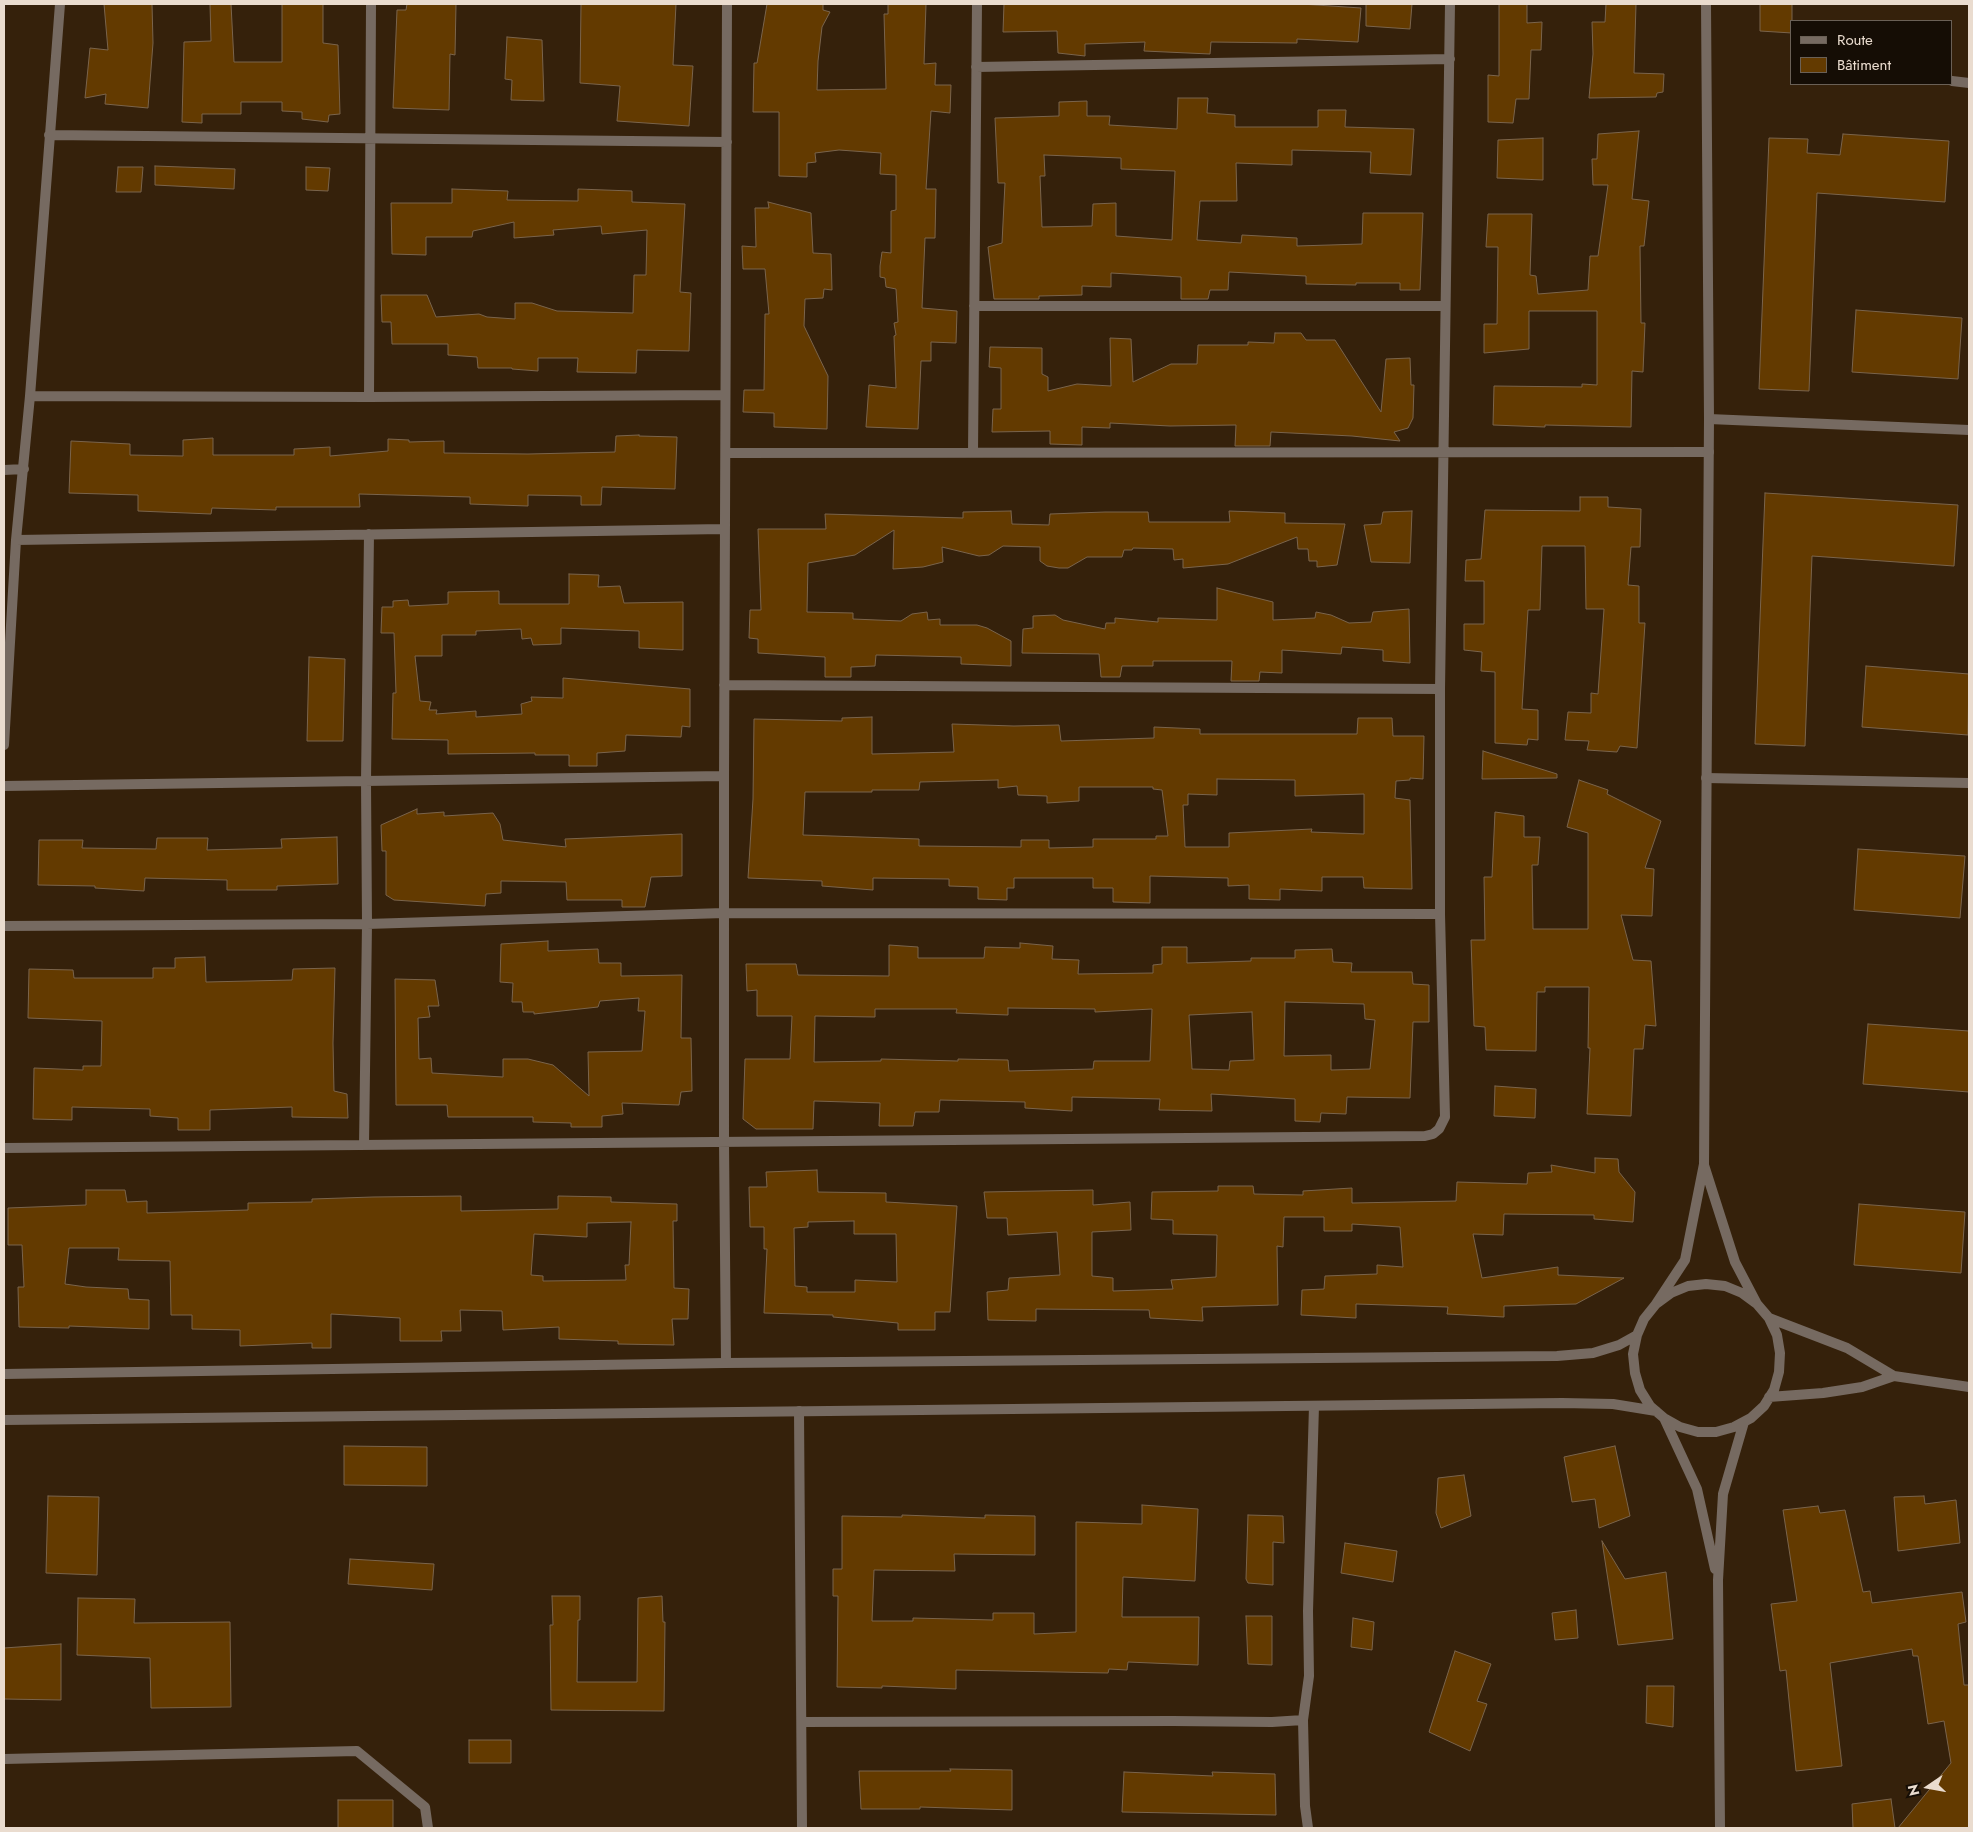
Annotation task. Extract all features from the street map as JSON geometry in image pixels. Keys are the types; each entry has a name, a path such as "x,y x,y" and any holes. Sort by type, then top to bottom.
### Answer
{"street":[{"path":"4,745 4,703 16,540 30,396 60,4"},
{"path":"369,398 371,4"},
{"path":"726,1363 724,529 726,453 724,395 727,4"},
{"path":"973,452 977,4"},
{"path":"4,1148 1425,1136 1434,1134 1440,1129 1445,1117 1440,914 1440,689 1450,4"},
{"path":"1704,1164 1735,1262 1757,1304 1769,1318 1777,1335 1780,1354 1779,1372 1774,1390 1764,1406 1744,1422 1716,1432 1698,1432 1680,1427 1656,1411 1640,1390 1634,1373 1633,1354 1637,1336 1644,1319 1685,1260 1704,1164 1709,452 1706,4"},
{"path":"976,67 1450,59"},
{"path":"1953,82 1969,83"},
{"path":"49,135 727,142"},
{"path":"974,306 1445,306"},
{"path":"30,396 369,398 724,395"},
{"path":"1709,419 1969,430"},
{"path":"726,453 1709,452"},
{"path":"4,470 24,469"},
{"path":"16,540 724,529"},
{"path":"364,1145 368,924 366,781 369,534"},
{"path":"724,685 1440,689"},
{"path":"4,786 724,776"},
{"path":"1706,778 1969,783"},
{"path":"4,926 368,924 724,913 1440,914"},
{"path":"1656,1304 1671,1293 1688,1286 1706,1284 1725,1286 1742,1293 1757,1304"},
{"path":"1769,1318 1847,1348 1894,1376 1969,1387"},
{"path":"4,1374 726,1363 1557,1356 1593,1353 1637,1336"},
{"path":"1769,1397 1823,1393 1862,1387 1894,1376"},
{"path":"4,1420 1562,1403 1613,1404 1656,1411"},
{"path":"1308,1828 1305,1806 1304,1720 1309,1676 1308,1611 1314,1406"},
{"path":"799,1411 802,1828"},
{"path":"1664,1418 1697,1489 1718,1580"},
{"path":"1720,1828 1718,1580 1723,1494 1744,1422"},
{"path":"802,1722 1272,1722 1304,1720"},
{"path":"4,1759 358,1751 425,1807 428,1828"}],"building":[{"path":"104,4 152,4 153,43 148,108 105,104 106,94 85,98 90,48 108,50"},
{"path":"210,4 231,4 234,62 282,62 282,4 323,4 323,43 338,45 340,114 329,115 328,122 302,119 302,112 282,111 282,102 241,102 241,114 202,114 202,123 182,122 184,42 211,41"},
{"path":"407,4 456,4 455,55 450,54 449,110 393,108 397,10 406,10"},
{"path":"581,4 676,4 673,65 693,66 689,126 617,121 620,86 580,83"},
{"path":"767,4 823,4 823,10 830,12 822,27 817,90 886,89 884,14 888,14 888,4 926,4 924,64 936,63 935,85 951,85 950,113 931,111 926,189 936,189 935,238 925,238 922,308 957,311 956,343 931,342 931,361 921,361 918,429 866,427 869,385 896,388 894,336 896,335 894,323 898,322 896,289 886,287 885,278 880,277 880,266 882,252 891,253 891,211 896,210 896,175 880,174 881,153 839,150 815,153 816,162 807,163 807,177 779,176 779,112 753,112 754,63 757,63"},
{"path":"1004,4 1301,4 1361,8 1358,42 1297,39 1297,43 1211,42 1210,54 1144,51 1145,42 1085,44 1085,56 1058,53 1057,31 1003,32"},
{"path":"1366,4 1412,4 1410,29 1366,26"},
{"path":"1499,4 1527,4 1527,23 1542,22 1541,50 1531,50 1529,99 1516,99 1513,123 1488,122 1488,75 1499,76"},
{"path":"1606,4 1636,4 1634,73 1664,74 1663,92 1657,93 1656,97 1589,98 1593,54 1592,22 1605,22"},
{"path":"1760,4 1792,4 1790,33 1760,31"},
{"path":"507,37 542,40 544,101 511,100 512,80 505,79"},
{"path":"1178,98 1208,98 1207,113 1235,115 1235,127 1318,127 1318,110 1346,110 1345,127 1414,129 1411,175 1370,173 1371,152 1292,150 1292,165 1236,163 1237,201 1200,201 1197,240 1241,243 1242,235 1297,238 1297,246 1362,244 1363,213 1423,213 1420,290 1400,290 1400,283 1356,283 1356,285 1306,284 1306,276 1229,272 1228,290 1210,290 1208,299 1181,299 1181,277 1111,273 1111,287 1082,286 1082,295 1039,296 1039,299 994,299 988,247 1002,243 1005,183 998,183 995,118 1059,116 1059,102 1087,101 1087,116 1110,116 1109,125 1177,129","holes":["1044,155 1121,158 1121,169 1175,171 1172,240 1116,236 1116,203 1093,204 1092,226 1042,227 1040,176 1045,176"]},
{"path":"1639,131 1632,199 1649,201 1644,246 1640,246 1641,323 1645,323 1643,372 1632,371 1631,427 1493,425 1494,386 1582,387 1582,384 1597,385 1597,311 1529,311 1529,349 1484,353 1484,324 1497,324 1498,247 1486,247 1488,214 1532,214 1530,275 1536,276 1538,294 1588,290 1590,256 1598,256 1608,185 1593,185 1592,159 1597,159 1598,134"},
{"path":"1843,134 1949,141 1945,202 1817,193 1809,391 1759,389 1769,138 1808,139 1807,153 1840,155"},
{"path":"1543,138 1543,180 1497,178 1498,140"},
{"path":"155,166 235,169 234,189 155,185"},
{"path":"118,167 143,167 141,192 116,192"},
{"path":"306,167 330,168 328,191 306,190"},
{"path":"452,189 508,191 507,200 578,201 578,189 632,191 632,202 685,204 680,292 691,293 689,351 637,350 636,373 577,372 578,358 538,358 538,371 512,368 478,368 477,357 448,355 448,344 392,344 391,322 382,322 381,295 427,295 436,317 479,314 487,317 515,319 515,303 532,303 557,311 633,313 634,275 646,275 647,230 602,234 601,226 553,230 554,235 514,238 514,222 473,231 472,237 426,237 426,255 392,254 391,203 452,203"},
{"path":"768,202 811,213 813,253 831,254 832,290 824,289 823,298 805,299 804,326 828,376 827,429 774,427 774,413 743,412 744,390 764,390 765,314 769,314 765,269 743,269 742,246 756,247 755,208 769,208"},
{"path":"1856,310 1962,318 1958,379 1852,372"},
{"path":"1275,333 1301,333 1306,340 1335,340 1381,412 1386,359 1410,358 1411,385 1414,385 1413,418 1408,428 1394,432 1400,441 1352,436 1271,432 1270,446 1235,446 1236,425 1170,426 1110,423 1110,428 1082,427 1082,445 1050,444 1050,431 992,432 993,409 1001,409 1001,368 989,367 990,347 1042,348 1042,374 1048,377 1048,391 1077,384 1111,386 1110,338 1131,339 1133,382 1171,364 1197,364 1198,345 1248,345 1248,342 1274,343"},
{"path":"616,436 677,437 675,489 602,487 601,505 581,505 581,496 528,495 528,506 470,504 470,497 359,494 360,507 276,507 276,510 212,508 211,514 138,511 138,495 69,493 71,441 130,444 130,455 183,456 183,440 213,438 213,455 294,455 294,449 330,447 330,456 388,451 388,439 409,440 409,442 444,441 444,453 528,454 615,452"},
{"path":"1765,493 1958,505 1954,566 1812,556 1805,746 1755,744"},
{"path":"1580,497 1608,497 1608,507 1641,509 1640,547 1631,547 1628,585 1639,586 1639,623 1645,623 1637,748 1620,746 1617,752 1587,750 1589,741 1565,740 1568,712 1591,713 1591,693 1598,694 1604,609 1586,609 1585,546 1542,546 1540,610 1528,610 1522,709 1538,710 1538,740 1528,739 1527,745 1495,743 1495,672 1481,671 1482,652 1464,650 1464,624 1484,624 1484,581 1465,581 1466,560 1481,559 1485,510 1580,511"},
{"path":"1011,511 1012,524 1049,525 1050,514 1105,512 1148,512 1149,522 1230,522 1229,511 1285,513 1285,523 1345,524 1337,565 1317,567 1317,561 1309,561 1308,549 1298,549 1297,537 1228,564 1183,568 1183,559 1174,560 1173,549 1133,548 1132,550 1124,550 1122,557 1087,557 1068,568 1059,568 1047,566 1040,561 1040,547 1003,546 989,555 979,556 942,547 943,562 923,567 893,569 894,530 855,555 808,563 807,612 853,613 853,619 901,621 912,614 927,612 928,620 940,619 940,625 977,625 987,628 1011,641 1011,666 961,664 961,657 876,655 875,666 851,667 851,677 825,677 825,657 758,653 758,639 749,638 750,610 761,610 758,529 826,529 825,514 963,518 963,512"},
{"path":"1412,511 1410,563 1371,562 1364,525 1381,524 1383,512"},
{"path":"569,574 599,575 598,587 620,586 624,603 683,602 683,650 639,648 639,631 561,628 561,644 533,645 531,638 522,639 521,629 476,631 476,635 442,635 442,656 415,656 420,701 431,702 429,710 437,710 436,714 476,711 476,717 522,714 521,704 532,701 531,697 563,698 563,678 690,689 690,727 682,726 681,737 626,735 625,751 597,753 597,766 569,766 569,755 535,755 535,753 448,754 448,740 392,739 393,693 396,693 394,633 381,633 382,607 393,607 393,601 408,600 409,606 448,604 448,592 499,591 499,604 569,604"},
{"path":"1217,588 1273,602 1273,620 1315,618 1316,612 1331,615 1349,623 1371,622 1373,612 1409,609 1410,663 1383,661 1383,650 1342,647 1341,654 1282,650 1282,673 1260,672 1259,681 1231,681 1232,661 1153,661 1153,666 1122,666 1120,677 1101,677 1099,654 1022,653 1023,629 1033,628 1033,616 1055,615 1063,620 1105,629 1106,623 1115,623 1115,618 1158,622 1158,618 1217,620"},
{"path":"309,657 345,659 343,741 307,741"},
{"path":"1866,666 1969,674 1968,735 1862,727"},
{"path":"872,717 872,754 954,752 952,724 1059,725 1061,741 1154,738 1154,727 1200,729 1200,734 1357,734 1358,718 1392,718 1393,736 1424,736 1423,779 1410,778 1410,780 1396,781 1395,798 1410,800 1412,889 1364,888 1363,877 1322,877 1322,891 1280,889 1280,900 1249,899 1249,885 1228,886 1228,878 1150,876 1150,903 1113,902 1113,888 1093,888 1093,878 1014,878 1014,888 1007,888 1007,900 978,899 978,887 949,886 949,879 873,878 873,890 822,886 822,881 748,878 753,799 754,719 842,721 842,718","holes":["1217,779 1295,780 1295,796 1364,794 1364,834 1311,832 1312,829 1229,833 1229,847 1185,847 1183,805 1188,805 1188,794 1217,795","998,780 998,788 1017,786 1018,795 1047,796 1047,803 1079,801 1079,787 1153,787 1153,789 1162,790 1168,836 1156,836 1156,839 1093,839 1093,847 1049,848 1049,840 1021,840 1021,847 919,846 919,839 803,835 805,792 919,790 920,782"]},
{"path":"1483,751 1557,774 1557,778 1482,779"},
{"path":"1579,780 1608,790 1607,794 1661,821 1645,868 1654,869 1652,916 1621,915 1633,960 1651,961 1656,1026 1645,1025 1643,1049 1634,1049 1631,1116 1587,1114 1590,1048 1588,1048 1589,987 1545,987 1545,992 1537,992 1536,1051 1486,1050 1485,1027 1474,1026 1471,940 1485,940 1484,877 1492,877 1495,812 1524,816 1524,837 1540,837 1538,865 1532,865 1533,929 1588,929 1588,833 1567,827"},
{"path":"417,809 417,814 444,812 444,816 493,813 500,824 503,840 566,847 565,839 682,834 682,876 651,877 645,907 622,907 622,900 567,900 566,882 501,881 501,893 486,894 485,906 394,900 386,895 386,851 382,851 381,825"},
{"path":"337,837 338,884 277,886 277,890 227,890 227,880 145,878 144,891 95,888 95,886 38,885 39,840 83,840 82,848 156,849 157,838 208,838 207,850 282,848 281,839"},
{"path":"1858,849 1965,856 1960,918 1854,910"},
{"path":"548,941 548,951 598,949 599,963 621,963 621,976 682,975 681,1038 691,1038 692,1091 681,1092 679,1105 622,1103 623,1114 602,1116 602,1127 571,1127 571,1123 533,1122 533,1117 448,1117 447,1105 396,1105 395,979 435,980 439,1006 428,1006 430,1017 418,1018 419,1059 431,1058 432,1073 503,1077 503,1059 528,1059 553,1065 589,1096 588,1052 642,1051 645,1011 638,1011 639,998 600,1001 598,1007 534,1014 534,1012 523,1012 522,1002 512,1002 513,983 500,982 501,944"},
{"path":"1020,943 1053,946 1052,959 1079,960 1078,974 1153,973 1153,965 1162,964 1162,947 1187,947 1187,963 1251,961 1251,958 1295,958 1295,950 1332,949 1333,962 1352,963 1351,972 1412,972 1413,984 1429,985 1429,1022 1413,1022 1410,1098 1347,1097 1346,1114 1321,1113 1320,1122 1295,1121 1295,1099 1211,1094 1212,1111 1159,1110 1160,1099 1072,1097 1072,1111 1025,1108 1025,1102 940,1100 939,1112 915,1112 913,1126 879,1126 880,1103 814,1101 813,1129 756,1129 743,1119 745,1059 790,1059 792,1016 757,1016 757,990 747,991 746,964 796,964 798,975 889,976 889,945 918,947 918,958 984,958 985,947 1020,948","holes":["1285,1002 1364,1004 1365,1019 1375,1020 1370,1069 1331,1070 1331,1055 1284,1056","1008,1008 1095,1009 1095,1012 1152,1009 1150,1061 1094,1061 1093,1069 1009,1071 1008,1060 881,1059 881,1061 814,1062 815,1016 875,1017 875,1009 957,1009 956,1013 1008,1015","1252,1012 1254,1060 1230,1061 1229,1070 1192,1069 1189,1015"]},
{"path":"205,957 206,982 292,980 293,969 335,968 334,1091 347,1094 348,1118 292,1117 292,1107 210,1110 210,1130 178,1130 178,1118 150,1116 150,1109 72,1107 72,1120 33,1119 34,1068 83,1070 83,1066 101,1066 102,1021 28,1018 29,969 73,970 74,978 153,978 153,968 175,968 175,958"},
{"path":"1868,1024 1969,1031 1969,1092 1863,1084"},
{"path":"1495,1086 1536,1089 1535,1118 1494,1116"},
{"path":"1595,1158 1618,1159 1619,1172 1635,1192 1633,1222 1594,1219 1594,1215 1504,1214 1503,1235 1473,1234 1482,1278 1558,1267 1558,1275 1624,1278 1576,1304 1504,1306 1504,1317 1447,1314 1448,1307 1356,1304 1356,1318 1301,1315 1302,1290 1324,1289 1325,1276 1377,1274 1377,1265 1403,1267 1400,1227 1352,1224 1352,1231 1324,1231 1324,1217 1284,1217 1283,1247 1277,1246 1278,1305 1202,1307 1203,1321 1150,1318 1149,1310 1036,1309 1036,1321 988,1320 987,1292 1008,1290 1009,1278 1060,1275 1057,1232 1008,1235 1007,1218 987,1218 984,1192 1093,1190 1093,1205 1130,1202 1131,1230 1092,1232 1092,1276 1113,1278 1113,1291 1173,1289 1171,1280 1216,1277 1217,1235 1173,1234 1173,1220 1151,1219 1152,1192 1218,1191 1218,1186 1253,1186 1254,1194 1303,1195 1303,1191 1352,1188 1352,1203 1456,1201 1457,1182 1527,1184 1528,1173 1552,1172 1551,1165 1595,1173"},
{"path":"817,1170 818,1192 886,1193 886,1202 957,1206 950,1312 935,1312 935,1330 898,1330 898,1323 833,1317 833,1315 764,1313 767,1249 764,1249 764,1227 750,1227 749,1187 767,1187 766,1172","holes":["854,1221 854,1234 896,1234 897,1282 855,1280 855,1292 807,1292 807,1287 795,1286 794,1228 808,1227 808,1222"]},
{"path":"86,1190 125,1190 127,1202 147,1201 147,1213 248,1210 248,1203 312,1202 312,1199 373,1197 461,1196 461,1211 558,1209 558,1196 611,1197 611,1202 677,1204 677,1221 673,1221 674,1288 689,1289 688,1319 672,1319 674,1345 618,1344 618,1341 559,1339 559,1327 503,1330 502,1311 460,1310 461,1331 441,1331 442,1341 400,1341 400,1318 331,1314 331,1348 312,1348 312,1343 240,1346 240,1330 192,1329 192,1315 171,1315 170,1261 118,1260 119,1248 69,1248 65,1284 128,1289 129,1299 149,1300 149,1329 69,1326 69,1328 19,1327 18,1287 24,1287 22,1245 8,1245 8,1208 86,1205","holes":["631,1222 629,1265 625,1265 626,1280 543,1281 543,1276 531,1275 534,1234 587,1237 587,1223"]},
{"path":"1859,1204 1965,1212 1961,1273 1854,1265"},
{"path":"344,1446 427,1447 427,1486 344,1485"},
{"path":"1615,1446 1630,1516 1599,1528 1595,1499 1572,1502 1564,1457"},
{"path":"1464,1475 1471,1516 1441,1528 1436,1513 1438,1478"},
{"path":"48,1496 99,1497 97,1575 46,1573"},
{"path":"1924,1496 1925,1504 1956,1500 1960,1543 1898,1551 1894,1497"},
{"path":"1142,1505 1198,1509 1195,1581 1123,1577 1122,1617 1199,1617 1198,1665 1128,1662 1127,1670 1109,1669 1108,1673 956,1670 956,1689 882,1686 882,1688 837,1687 838,1596 833,1596 833,1569 842,1569 842,1516 902,1517 902,1515 985,1518 985,1515 1035,1516 1035,1555 954,1554 955,1571 874,1570 872,1621 913,1621 913,1618 993,1620 993,1613 1034,1613 1034,1634 1076,1632 1076,1522 1142,1524"},
{"path":"1818,1506 1820,1513 1845,1510 1863,1592 1870,1591 1872,1603 1962,1592 1966,1622 1958,1624 1964,1685 1969,1685 1969,1828 1898,1828 1951,1763 1944,1721 1928,1724 1918,1656 1913,1656 1912,1649 1830,1663 1842,1766 1796,1771 1786,1670 1780,1671 1771,1604 1797,1601 1783,1510"},
{"path":"1248,1515 1283,1516 1284,1543 1273,1542 1273,1585 1248,1583 1246,1579"},
{"path":"1602,1541 1625,1579 1666,1572 1673,1639 1618,1645"},
{"path":"1345,1543 1397,1551 1393,1582 1341,1573"},
{"path":"350,1559 434,1564 432,1590 348,1584"},
{"path":"552,1596 580,1596 577,1682 637,1682 638,1598 662,1596 663,1622 665,1622 664,1711 551,1710 550,1625 553,1625"},
{"path":"78,1598 135,1599 134,1623 230,1622 231,1707 151,1708 150,1658 77,1655"},
{"path":"1576,1610 1578,1638 1555,1640 1552,1613"},
{"path":"1246,1616 1272,1616 1272,1665 1248,1664"},
{"path":"1353,1618 1374,1622 1372,1650 1351,1647"},
{"path":"61,1644 61,1700 4,1699 4,1648"},
{"path":"1455,1651 1491,1664 1477,1701 1487,1704 1470,1751 1429,1732"},
{"path":"1647,1686 1674,1686 1673,1727 1646,1723"},
{"path":"469,1740 511,1740 511,1763 469,1763"},
{"path":"950,1769 1012,1770 1012,1810 920,1807 920,1809 861,1809 859,1771 951,1771"},
{"path":"1124,1772 1213,1776 1212,1772 1275,1774 1276,1815 1122,1812"},
{"path":"1891,1799 1895,1828 1853,1828 1852,1804"},
{"path":"338,1800 393,1800 393,1828 338,1828"}]}
